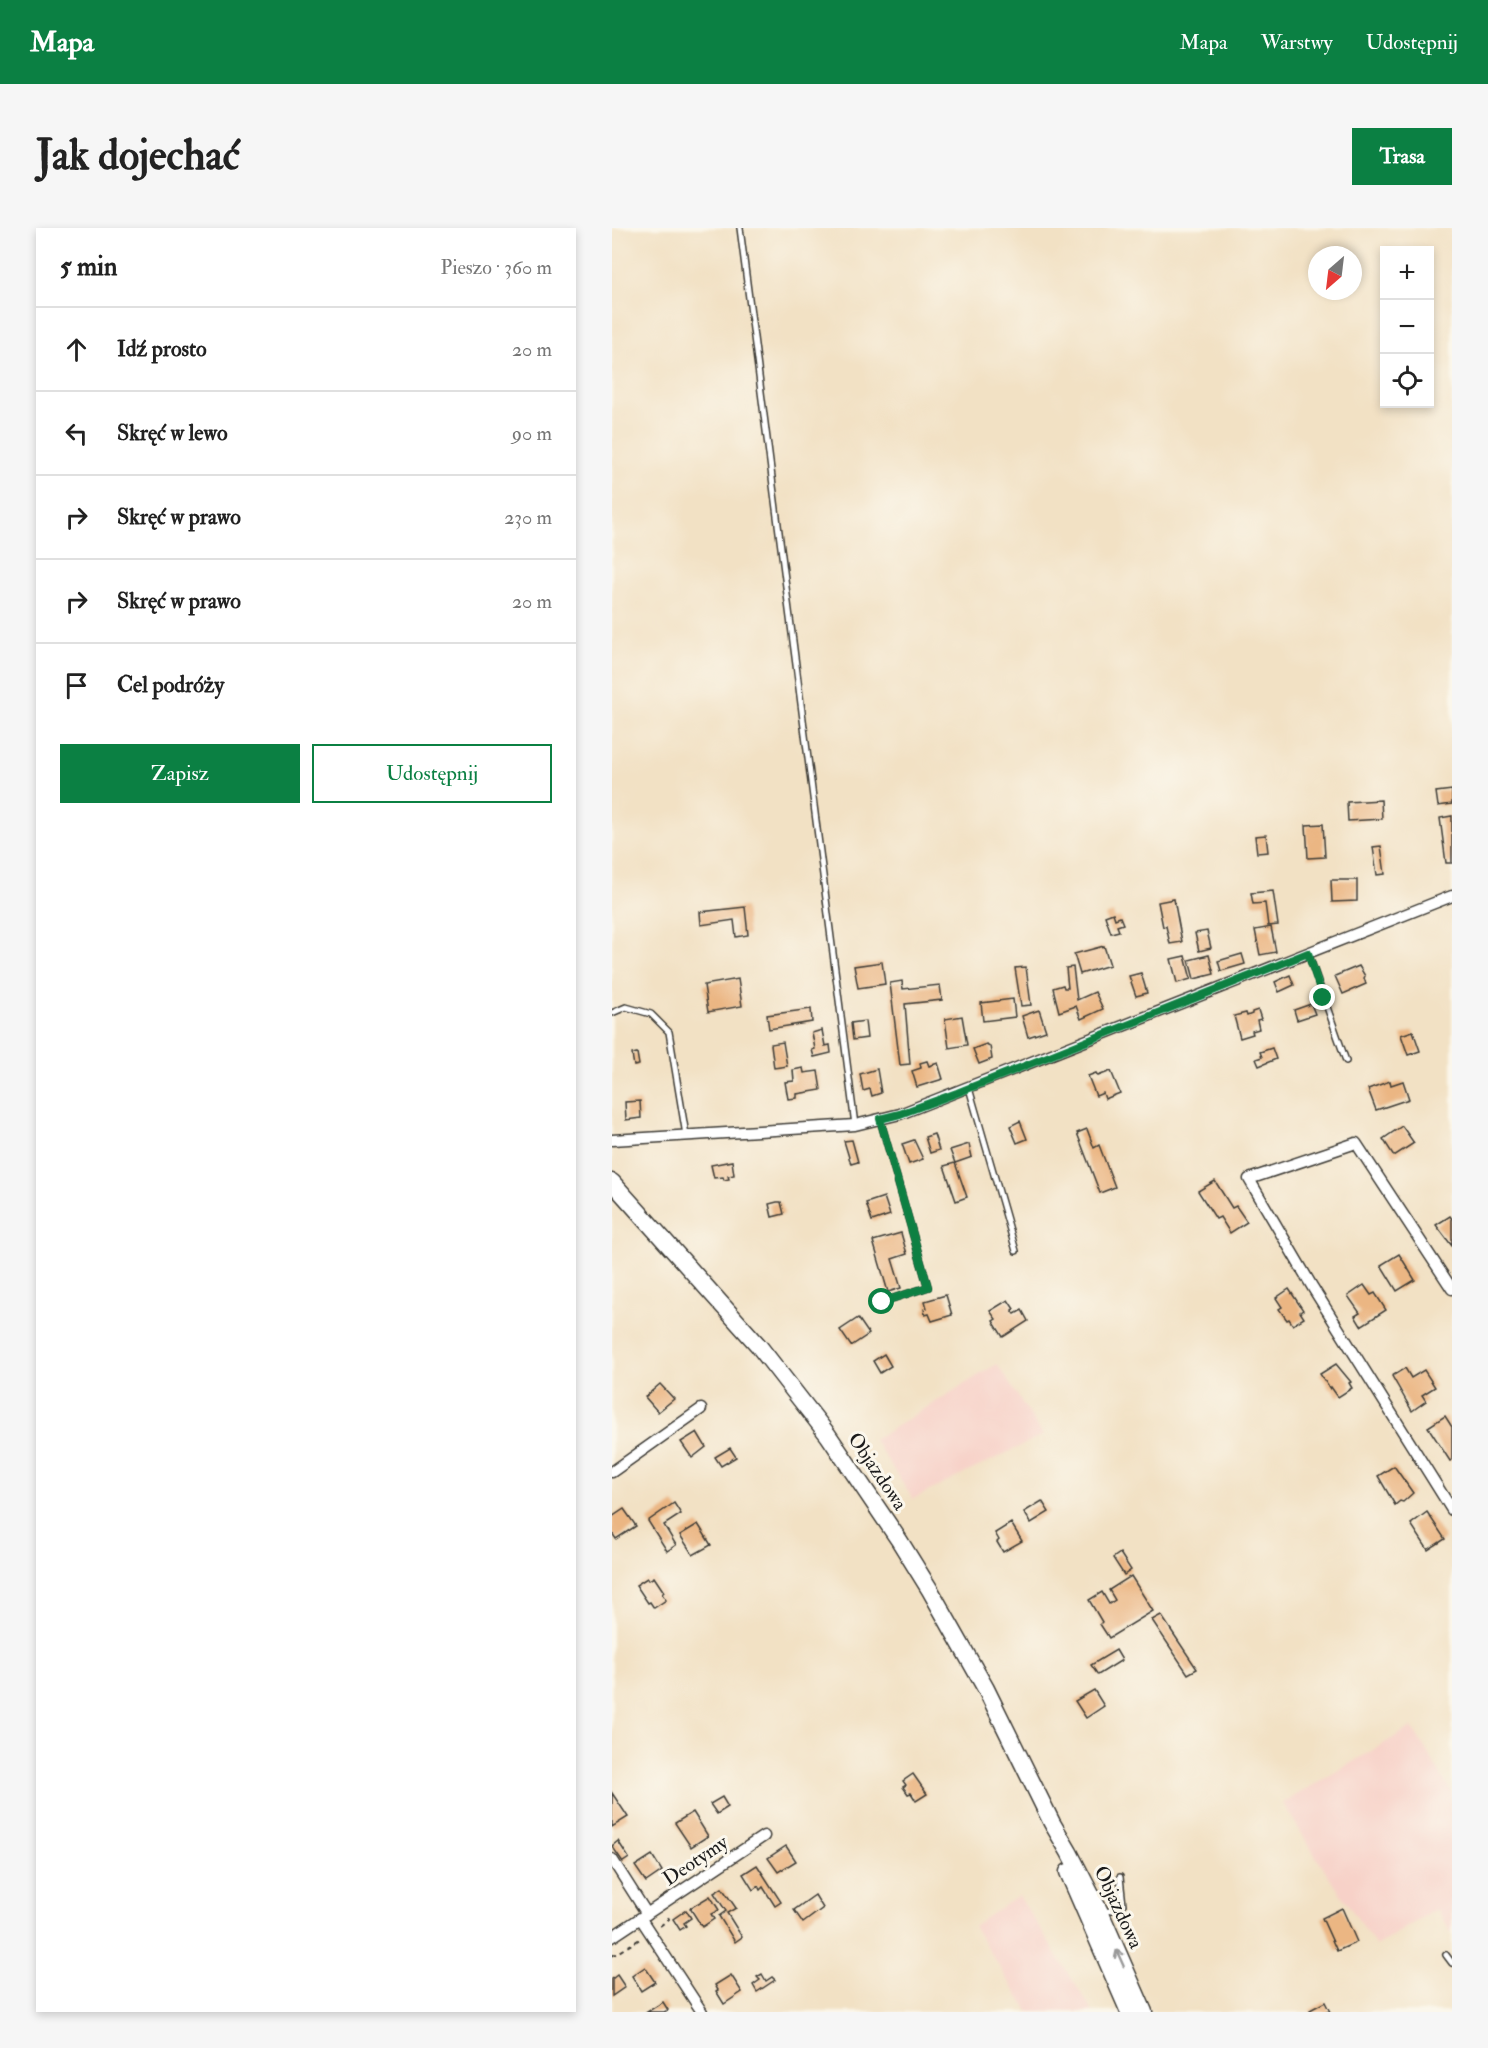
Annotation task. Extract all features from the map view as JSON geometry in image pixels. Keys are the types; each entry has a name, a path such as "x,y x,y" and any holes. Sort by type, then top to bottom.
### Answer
{"main road":[{"name":"Objazdowa","path":"612,1182 758,1345 864,1486 930,1590 986,1689 1052,1823 1101,1914 1144,2012"},
{"name":"Objazdowa","path":"1052,1823 1056,1844 1129,2012"}],"street":[{"path":"612,1140 855,1125 900,1114 1452,896"},
{"path":"1452,1289 1356,1143 1249,1179 1313,1288 1452,1510"},
{"path":"612,1472 701,1409"},
{"name":"Deotymy","path":"612,1937 764,1836"},
{"path":"612,1859 702,2012"}],"lane":[{"path":"740,228 855,1125"},
{"path":"1308,953 1346,1061"},
{"path":"612,1013 626,1007 651,1014 669,1032 686,1135"},
{"path":"969,1088 1016,1251"},
{"path":"880,1119 928,1287 882,1302"},
{"path":"1101,1914 1123,1905 1120,1877"},
{"path":"1446,1955 1452,1963"}],"shaded area":[{"path":"997,1364 1043,1435 913,1499 874,1440"},
{"path":"1412,1727 1452,1793 1452,1934 1436,1909 1376,1946 1283,1803"},
{"path":"1019,1896 1093,2012 1029,2012 973,1926"}],"building":[{"path":"1452,790 1452,804 1438,806 1436,792"},
{"path":"1381,800 1382,819 1348,821 1347,802"},
{"path":"1452,816 1452,863 1446,863 1440,818"},
{"path":"1323,824 1325,857 1308,858 1306,825"},
{"path":"1266,835 1268,852 1257,853 1255,836"},
{"path":"1381,846 1385,874 1377,875 1373,847"},
{"path":"1331,880 1357,880 1357,901 1332,902"},
{"path":"1273,891 1278,925 1268,926 1265,903 1253,904 1251,893"},
{"path":"1174,899 1182,942 1170,944 1166,926 1163,927 1158,902"},
{"path":"745,907 748,935 736,937 734,920 701,925 700,912"},
{"path":"1113,913 1115,919 1120,917 1123,924 1117,926 1119,931 1111,933 1105,916"},
{"path":"1271,927 1276,952 1260,955 1255,930"},
{"path":"1207,931 1211,948 1199,951 1195,933"},
{"path":"1104,946 1110,965 1080,974 1074,954"},
{"path":"1242,954 1245,964 1221,971 1218,961"},
{"path":"1209,955 1214,974 1194,979 1189,960"},
{"path":"1185,956 1191,979 1177,983 1171,959"},
{"path":"882,962 885,984 858,988 854,966"},
{"path":"1359,966 1365,976 1366,984 1343,994 1335,976"},
{"path":"1026,967 1031,1005 1021,1006 1015,968"},
{"path":"1073,967 1077,1000 1095,992 1103,1009 1081,1019 1076,1006 1059,1012 1053,988 1063,985 1064,988 1068,988 1066,968"},
{"path":"1141,973 1147,993 1136,996 1129,976"},
{"path":"1290,975 1294,985 1279,992 1275,982"},
{"path":"738,979 742,1006 708,1012 704,985"},
{"path":"902,981 903,989 940,985 942,1000 905,1004 910,1064 900,1065 890,983"},
{"path":"1013,999 1015,1017 983,1021 981,1003"},
{"path":"1311,1004 1315,1014 1297,1020 1294,1010"},
{"path":"811,1009 812,1022 769,1029 767,1015"},
{"path":"1039,1010 1046,1031 1028,1037 1022,1016"},
{"path":"1258,1010 1261,1019 1257,1020 1259,1029 1252,1031 1253,1034 1240,1038 1234,1016 1246,1013 1247,1016"},
{"path":"962,1016 967,1045 949,1048 945,1019"},
{"path":"865,1021 867,1038 853,1040 851,1023"},
{"path":"822,1030 825,1046 830,1045 831,1053 814,1057 812,1033"},
{"path":"1413,1031 1420,1051 1408,1055 1401,1035"},
{"path":"783,1042 787,1066 774,1068 771,1044"},
{"path":"986,1044 990,1046 992,1059 979,1064 973,1049"},
{"path":"1272,1048 1276,1059 1259,1066 1256,1059 1262,1057 1260,1052"},
{"path":"637,1053 639,1065 634,1066 632,1054"},
{"path":"927,1061 929,1066 938,1063 943,1079 917,1087 912,1071 921,1068 920,1063"},
{"path":"803,1068 804,1073 818,1071 821,1090 797,1094 797,1098 788,1099 785,1082 794,1081 793,1070"},
{"path":"877,1069 881,1093 872,1096 870,1089 863,1091 860,1074"},
{"path":"1111,1071 1120,1093 1105,1099 1103,1093 1096,1096 1088,1076 1096,1073 1098,1076"},
{"path":"1390,1081 1391,1085 1403,1081 1409,1099 1376,1110 1368,1089"},
{"path":"640,1101 641,1118 626,1120 625,1102"},
{"path":"1020,1121 1027,1139 1017,1143 1010,1126"},
{"path":"1402,1126 1414,1143 1394,1156 1383,1139"},
{"path":"1087,1129 1094,1148 1099,1145 1115,1187 1100,1193 1077,1133"},
{"path":"934,1134 939,1150 930,1153 925,1137"},
{"path":"852,1140 858,1162 851,1164 844,1141"},
{"path":"914,1140 923,1159 909,1164 902,1144"},
{"path":"969,1144 972,1157 955,1163 950,1150"},
{"path":"732,1161 734,1175 724,1180 723,1177 714,1178 711,1165"},
{"path":"955,1163 967,1197 956,1201 944,1166"},
{"path":"1215,1181 1232,1208 1236,1206 1247,1222 1230,1233 1220,1217 1216,1219 1198,1191"},
{"path":"884,1197 890,1215 872,1221 866,1203"},
{"path":"781,1202 784,1214 772,1217 769,1204"},
{"path":"1450,1216 1452,1219 1452,1246 1436,1225"},
{"path":"901,1233 907,1254 892,1259 901,1288 888,1292 873,1241"},
{"path":"1399,1254 1415,1280 1397,1291 1381,1265"},
{"path":"1364,1285 1371,1295 1375,1293 1386,1310 1361,1326 1355,1316 1360,1313 1348,1296"},
{"path":"1289,1289 1303,1310 1300,1312 1304,1318 1293,1325 1279,1309 1282,1307 1276,1298"},
{"path":"946,1295 952,1315 932,1321 929,1314 925,1315 924,1309 927,1308 925,1301"},
{"path":"1008,1300 1015,1314 1022,1310 1028,1321 1003,1337 990,1311"},
{"path":"858,1318 869,1334 851,1346 840,1330"},
{"path":"884,1354 891,1366 880,1373 873,1361"},
{"path":"1336,1364 1351,1382 1349,1383 1352,1388 1338,1397 1320,1374"},
{"path":"1405,1368 1411,1378 1424,1370 1435,1387 1422,1395 1426,1401 1412,1411 1392,1376"},
{"path":"660,1384 674,1399 658,1412 645,1397"},
{"path":"1445,1416 1452,1427 1452,1460 1450,1461 1428,1427"},
{"path":"697,1432 706,1447 692,1458 681,1442"},
{"path":"730,1448 736,1457 721,1466 715,1457"},
{"path":"1394,1466 1413,1493 1403,1502 1400,1501 1395,1505 1378,1476"},
{"path":"1042,1501 1049,1512 1031,1523 1024,1512"},
{"path":"674,1503 681,1514 664,1525 676,1545 667,1551 648,1521"},
{"path":"624,1509 636,1526 616,1539 612,1533 612,1517"},
{"path":"1427,1512 1445,1539 1428,1550 1411,1524"},
{"path":"1011,1523 1022,1541 1003,1552 995,1533"},
{"path":"698,1524 711,1545 693,1555 680,1535"},
{"path":"1120,1553 1131,1570 1124,1575 1113,1558"},
{"path":"1131,1576 1153,1611 1109,1638 1089,1600 1102,1592 1109,1604 1115,1600 1109,1590"},
{"path":"654,1577 664,1592 662,1594 666,1600 654,1608 636,1585 647,1578 649,1580"},
{"path":"1161,1615 1197,1669 1188,1674 1152,1620"},
{"path":"1116,1650 1122,1660 1098,1675 1091,1665"},
{"path":"1094,1690 1104,1706 1086,1718 1075,1701"},
{"path":"913,1774 927,1794 916,1801 903,1787 906,1785 903,1781"},
{"path":"612,1793 628,1817 612,1827"},
{"path":"722,1797 728,1807 717,1814 710,1804"},
{"path":"693,1812 708,1836 691,1847 675,1823"},
{"path":"618,1841 629,1858 623,1862 612,1846"},
{"path":"786,1846 796,1861 778,1872 768,1858"},
{"path":"652,1855 662,1871 646,1882 635,1866"},
{"path":"757,1865 781,1902 775,1906 763,1887 760,1890 758,1886 753,1890 743,1874"},
{"path":"722,1888 736,1908 727,1913 742,1937 735,1942 719,1916 726,1911 714,1893"},
{"path":"815,1895 823,1908 803,1923 794,1910"},
{"path":"710,1896 719,1910 711,1914 714,1919 702,1927 690,1908"},
{"path":"1342,1908 1357,1942 1337,1951 1322,1918"},
{"path":"686,1910 691,1918 680,1930 673,1919"},
{"path":"645,1967 655,1982 641,1991 632,1976"},
{"path":"762,1974 766,1981 772,1977 775,1980 757,1992 753,1985 760,1980 757,1977"},
{"path":"617,1975 625,1987 612,1996 612,1979"},
{"path":"731,1975 742,1992 724,2004 715,1985"},
{"path":"663,2002 668,2010 647,2012"},
{"path":"1325,2002 1330,2012 1310,2012 1310,2010"}],"route":[{"path":"882,1302 928,1287 880,1119 957,1093 1308,953 1323,998"}]}
